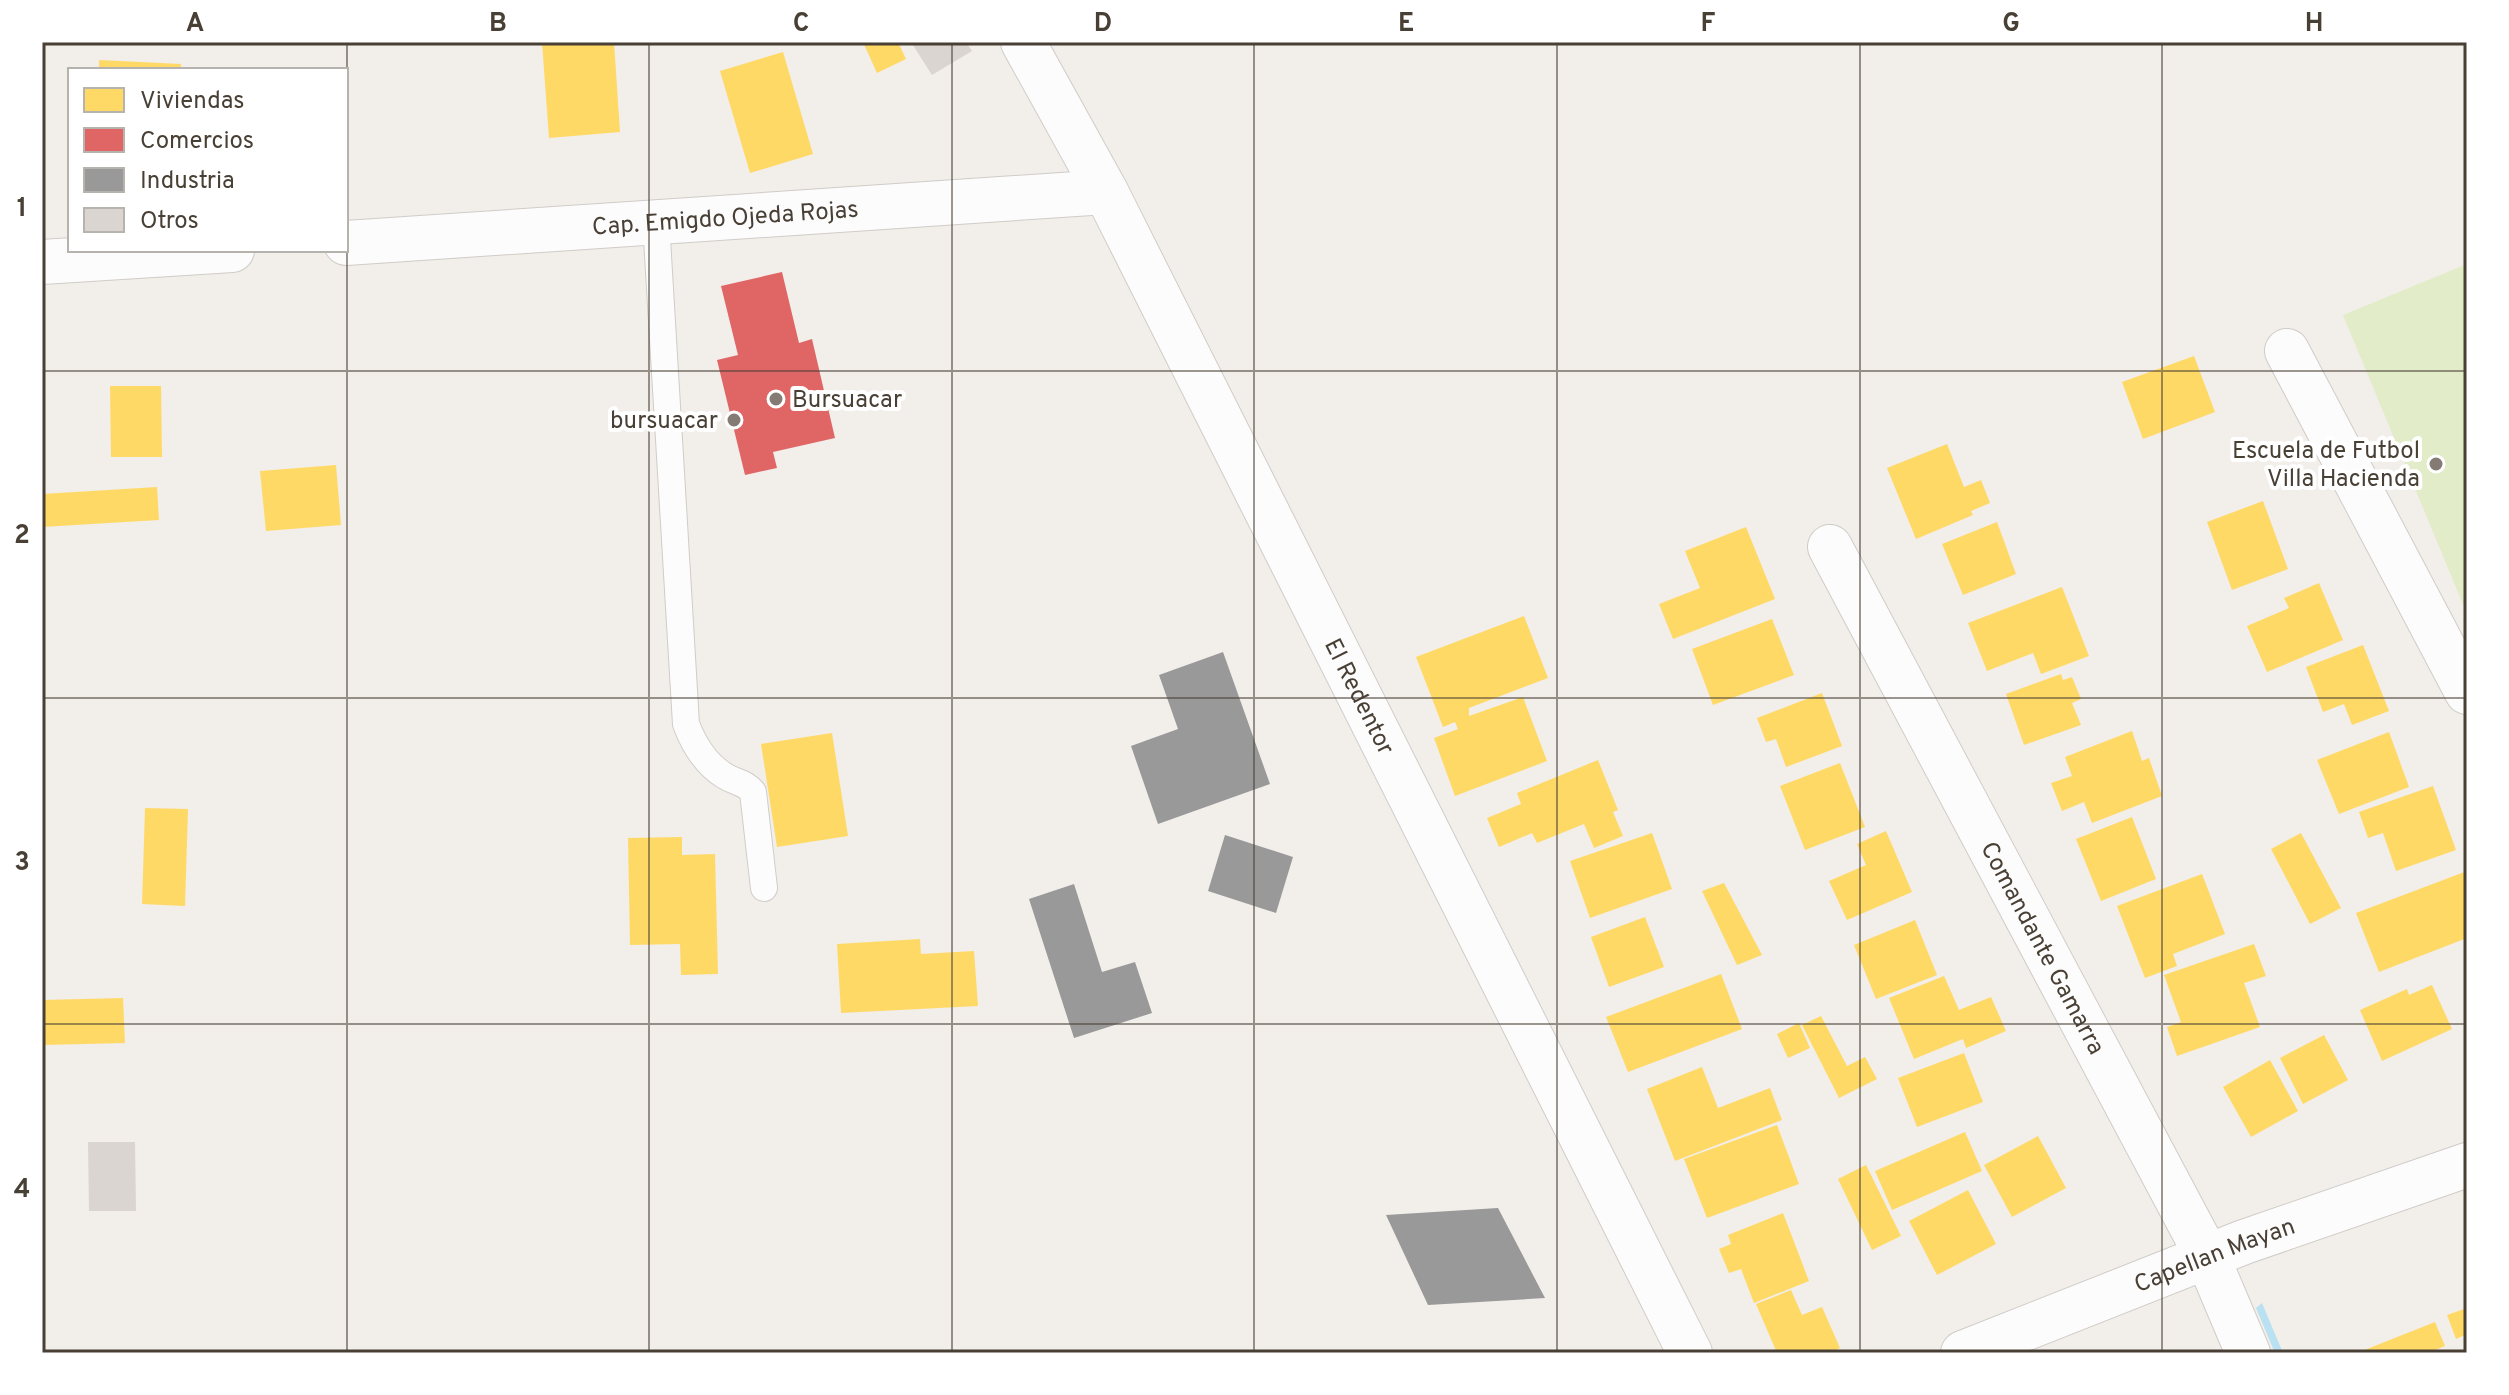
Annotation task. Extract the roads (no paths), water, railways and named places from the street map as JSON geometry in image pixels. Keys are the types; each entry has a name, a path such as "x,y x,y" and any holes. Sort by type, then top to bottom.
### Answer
{"street":[{"name":"El Redentor","path":"1023,42 1106,192 1690,1353"},
{"name":"Cap. Emigdo Ojeda Rojas","path":"348,243 1106,192"},
{"path":"42,262 200,252"},
{"path":"2287,351 2465,685"},
{"name":"Comandante Gamarra","path":"1830,547 2207,1256 2248,1353"},
{"name":"Capellan Mayan","path":"1963,1353 2207,1256 2467,1165"}],"lane":[{"path":"656,222 686,724 695,748 726,777 747,784 753,792 764,888"}],"water":[{"path":"2262,1303 2283,1353 2275,1353 2256,1308"}],"place":[{"name":"Bursuacar","path":"776,399"},
{"name":"bursuacar","path":"734,420"},
{"name":"Escuela de Futbol Villa Hacienda","path":"2436,464"}]}
